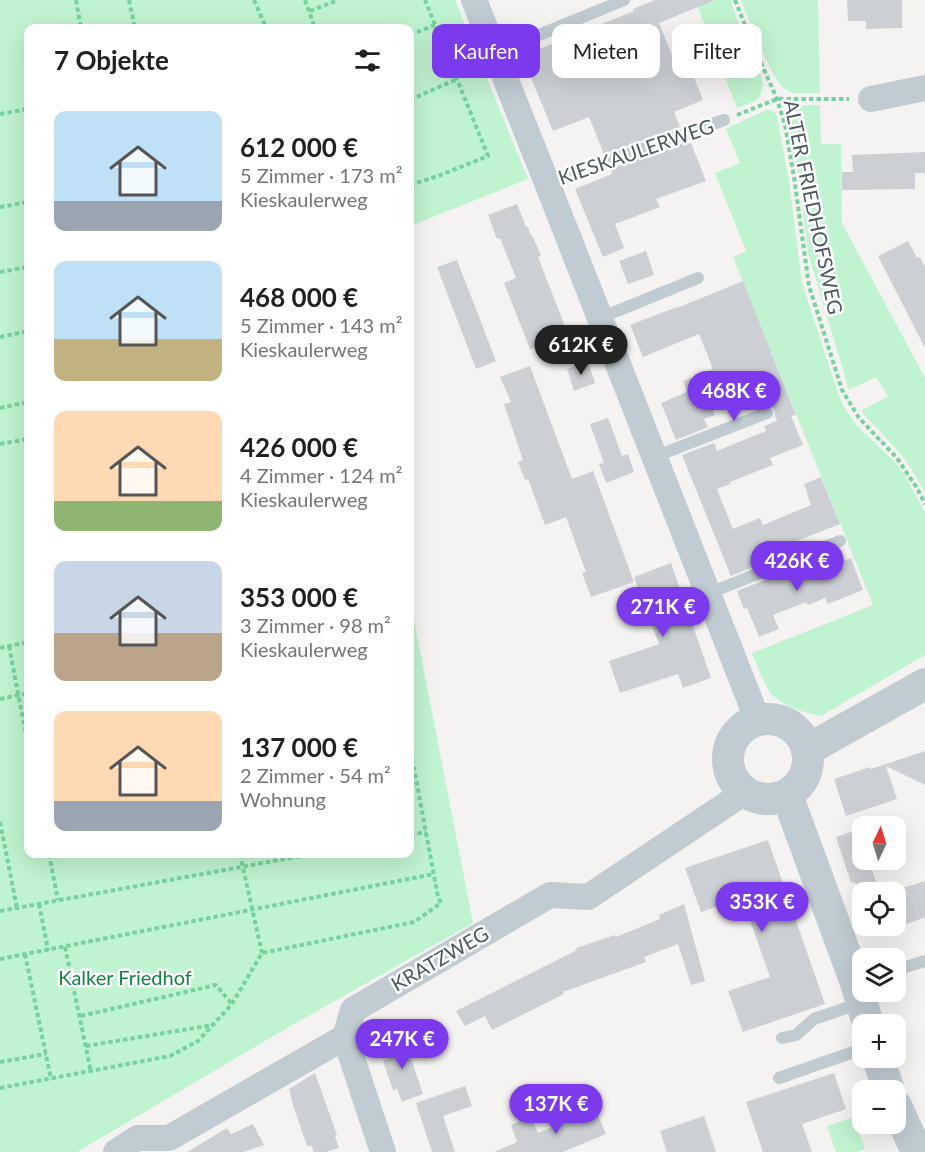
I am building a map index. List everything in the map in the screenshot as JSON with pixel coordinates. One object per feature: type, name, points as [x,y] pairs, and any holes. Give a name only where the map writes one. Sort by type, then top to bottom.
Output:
[{"type":"street","name":"KIESKAULERWEG","points":[[474,0],[484,24]]},
{"type":"street","name":"KIESKAULERWEG","points":[[505,78],[758,721]]},
{"type":"street","points":[[871,99],[925,88]]},
{"type":"street","points":[[807,750],[925,684]]},
{"type":"street","points":[[758,721],[783,722],[802,738],[807,750],[808,765],[803,780],[787,795],[773,799],[758,798],[745,792],[733,779],[728,761],[731,744],[742,729],[758,721]]},
{"type":"street","name":"KRATZWEG","points":[[345,1037],[353,1010],[550,895],[588,897],[745,792]]},
{"type":"street","points":[[787,795],[852,971]]},
{"type":"street","points":[[116,1152],[138,1138],[169,1138],[345,1037],[383,1152]]},
{"type":"street","points":[[906,1134],[912,1150]]},
{"type":"lane","points":[[540,35],[624,0]]},
{"type":"lane","name":"KIESKAULERWEG","points":[[547,183],[724,120]]},
{"type":"lane","points":[[600,318],[698,278]]},
{"type":"lane","points":[[654,457],[767,413]]},
{"type":"lane","points":[[707,594],[840,541]]},
{"type":"lane","points":[[906,967],[925,961]]},
{"type":"lane","points":[[782,1038],[795,1035],[813,1019],[853,1002]]},
{"type":"lane","points":[[779,1078],[852,1052]]},
{"type":"path","points":[[76,0],[80,24]]},
{"type":"path","points":[[129,0],[134,24]]},
{"type":"path","points":[[254,0],[264,24]]},
{"type":"path","points":[[305,0],[314,24]]},
{"type":"path","points":[[310,11],[338,0]]},
{"type":"path","points":[[425,0],[435,24]]},
{"type":"path","name":"ALTER FRIEDHOFSWEG","points":[[735,0],[777,99],[785,125],[809,286],[842,390],[859,418],[897,458],[925,504]]},
{"type":"path","points":[[414,33],[432,26]]},
{"type":"path","points":[[414,98],[457,79],[488,156],[414,184]]},
{"type":"path","points":[[724,120],[777,99],[871,99]]},
{"type":"path","points":[[0,114],[24,110]]},
{"type":"path","points":[[0,207],[24,203]]},
{"type":"path","points":[[0,272],[24,268]]},
{"type":"path","points":[[0,337],[24,332]]},
{"type":"path","points":[[0,408],[24,403]]},
{"type":"path","points":[[0,444],[24,440]]},
{"type":"path","points":[[0,648],[24,643]]},
{"type":"path","points":[[9,646],[24,723]]},
{"type":"path","points":[[0,699],[24,694]]},
{"type":"path","points":[[262,953],[414,922],[441,903],[414,768]]},
{"type":"path","points":[[0,822],[17,908]]},
{"type":"path","points":[[414,835],[426,832]]},
{"type":"path","points":[[50,858],[58,900]]},
{"type":"path","points":[[0,1088],[170,1056],[198,1041],[232,1004],[262,953],[241,858]]},
{"type":"path","points":[[0,911],[289,858]]},
{"type":"path","points":[[0,959],[434,874]]},
{"type":"path","points":[[39,904],[48,950]]},
{"type":"path","points":[[65,947],[91,1072]]},
{"type":"path","points":[[25,954],[51,1079]]},
{"type":"path","points":[[81,1016],[216,985],[232,1004]]},
{"type":"path","points":[[86,1046],[213,1025]]},
{"type":"path","points":[[0,1062],[46,1054]]},
{"type":"green space","name":"Kalker Friedhof","points":[[0,0],[455,0],[465,24],[432,24],[432,78],[487,78],[528,179],[414,224],[414,24],[24,24],[24,858],[414,858],[414,620],[473,923],[287,1028],[77,1152],[0,1152]]},
{"type":"green space","points":[[695,0],[731,0],[739,24],[704,24]]},
{"type":"green space","points":[[741,0],[818,0],[820,93],[792,93],[782,87],[762,51],[762,24],[750,24]]},
{"type":"green space","points":[[725,78],[762,78],[759,97],[737,108]]},
{"type":"green space","points":[[820,105],[821,144],[841,144],[842,223],[925,378],[925,492],[903,457],[861,411],[888,396],[876,377],[849,390],[808,253],[799,179],[787,114],[790,107]]},
{"type":"green space","points":[[766,110],[773,111],[777,116],[789,181],[802,283],[837,390],[844,407],[858,427],[895,462],[906,477],[925,513],[925,655],[821,716],[794,708],[775,697],[765,683],[752,653],[873,605],[733,257],[746,251],[715,173],[740,163],[726,129]]},
{"type":"green space","points":[[852,1118],[852,1134],[860,1134],[865,1149],[856,1152],[836,1152],[827,1126]]},
{"type":"building","points":[[655,0],[715,0],[659,24],[602,24],[634,11],[633,9]]},
{"type":"building","points":[[847,0],[902,0],[902,28],[866,29],[866,21],[848,21]]},
{"type":"building","points":[[660,26],[672,56],[672,78],[694,78],[703,100],[674,112],[680,127],[604,154],[589,117],[553,131],[531,78],[540,78],[540,49],[552,44],[552,78],[660,78]]},
{"type":"building","points":[[686,142],[691,143],[706,181],[656,199],[660,207],[615,224],[624,248],[603,257],[575,189],[612,174],[610,169]]},
{"type":"building","points":[[925,152],[925,173],[915,173],[915,189],[842,190],[842,172],[853,172],[852,155]]},
{"type":"building","points":[[517,204],[541,256],[538,257],[568,334],[530,349],[504,283],[516,278],[488,215]]},
{"type":"building","points":[[908,241],[925,267],[925,348],[878,256]]},
{"type":"building","points":[[646,251],[654,275],[628,284],[619,261]]},
{"type":"building","points":[[457,260],[496,361],[476,369],[437,267]]},
{"type":"building","points":[[743,281],[796,415],[791,416],[803,445],[770,458],[773,465],[717,489],[733,529],[760,518],[763,525],[811,505],[804,484],[821,477],[840,524],[794,542],[797,549],[731,576],[682,455],[714,443],[717,451],[766,431],[764,426],[777,421],[774,409],[770,406],[756,370],[719,385],[720,388],[706,394],[715,415],[704,419],[708,427],[676,440],[661,403],[687,392],[683,381],[713,369],[699,334],[643,357],[630,325]]},
{"type":"building","points":[[588,362],[595,383],[574,391],[567,369]]},
{"type":"building","points":[[530,366],[572,479],[593,471],[634,582],[591,597],[582,573],[586,572],[566,517],[545,525],[528,479],[525,480],[518,462],[523,460],[504,404],[511,402],[500,377]]},
{"type":"building","points":[[608,418],[622,456],[628,454],[634,472],[606,483],[599,464],[604,463],[590,424]]},
{"type":"building","points":[[851,558],[863,590],[828,604],[825,598],[808,605],[806,602],[773,615],[779,629],[759,637],[737,591],[802,565],[806,575]]},
{"type":"building","points":[[671,563],[711,678],[683,688],[678,674],[620,693],[609,661],[659,644],[634,577]]},
{"type":"building","points":[[925,751],[925,785],[886,766],[897,799],[846,816],[834,779]]},
{"type":"building","points":[[852,832],[852,870],[872,870],[876,882],[851,883],[836,837]]},
{"type":"building","points":[[768,840],[825,1004],[743,1032],[728,991],[770,977],[742,898],[701,912],[685,868]]},
{"type":"building","points":[[925,881],[925,917],[906,924],[906,887]]},
{"type":"building","points":[[684,904],[705,981],[691,985],[678,944],[644,957],[646,962],[563,992],[564,994],[492,1030],[485,1016],[465,1026],[456,1011],[577,950],[576,948],[615,935],[616,937],[660,919],[659,915]]},
{"type":"building","points":[[404,1038],[423,1094],[402,1102],[397,1089],[393,1090],[383,1061],[387,1059],[382,1046]]},
{"type":"building","points":[[315,1073],[337,1135],[335,1136],[339,1148],[326,1152],[314,1152],[311,1145],[307,1146],[289,1089]]},
{"type":"building","points":[[834,1073],[846,1109],[802,1124],[812,1152],[763,1152],[746,1102]]},
{"type":"building","points":[[465,1086],[472,1106],[443,1116],[455,1152],[432,1152],[416,1103]]},
{"type":"building","points":[[595,1109],[606,1134],[563,1152],[494,1152],[517,1142],[511,1125],[531,1117],[538,1133]]},
{"type":"building","points":[[704,1116],[716,1152],[667,1152],[660,1131]]},
{"type":"building","points":[[253,1124],[264,1145],[243,1152],[187,1152],[227,1128],[231,1134]]}]
